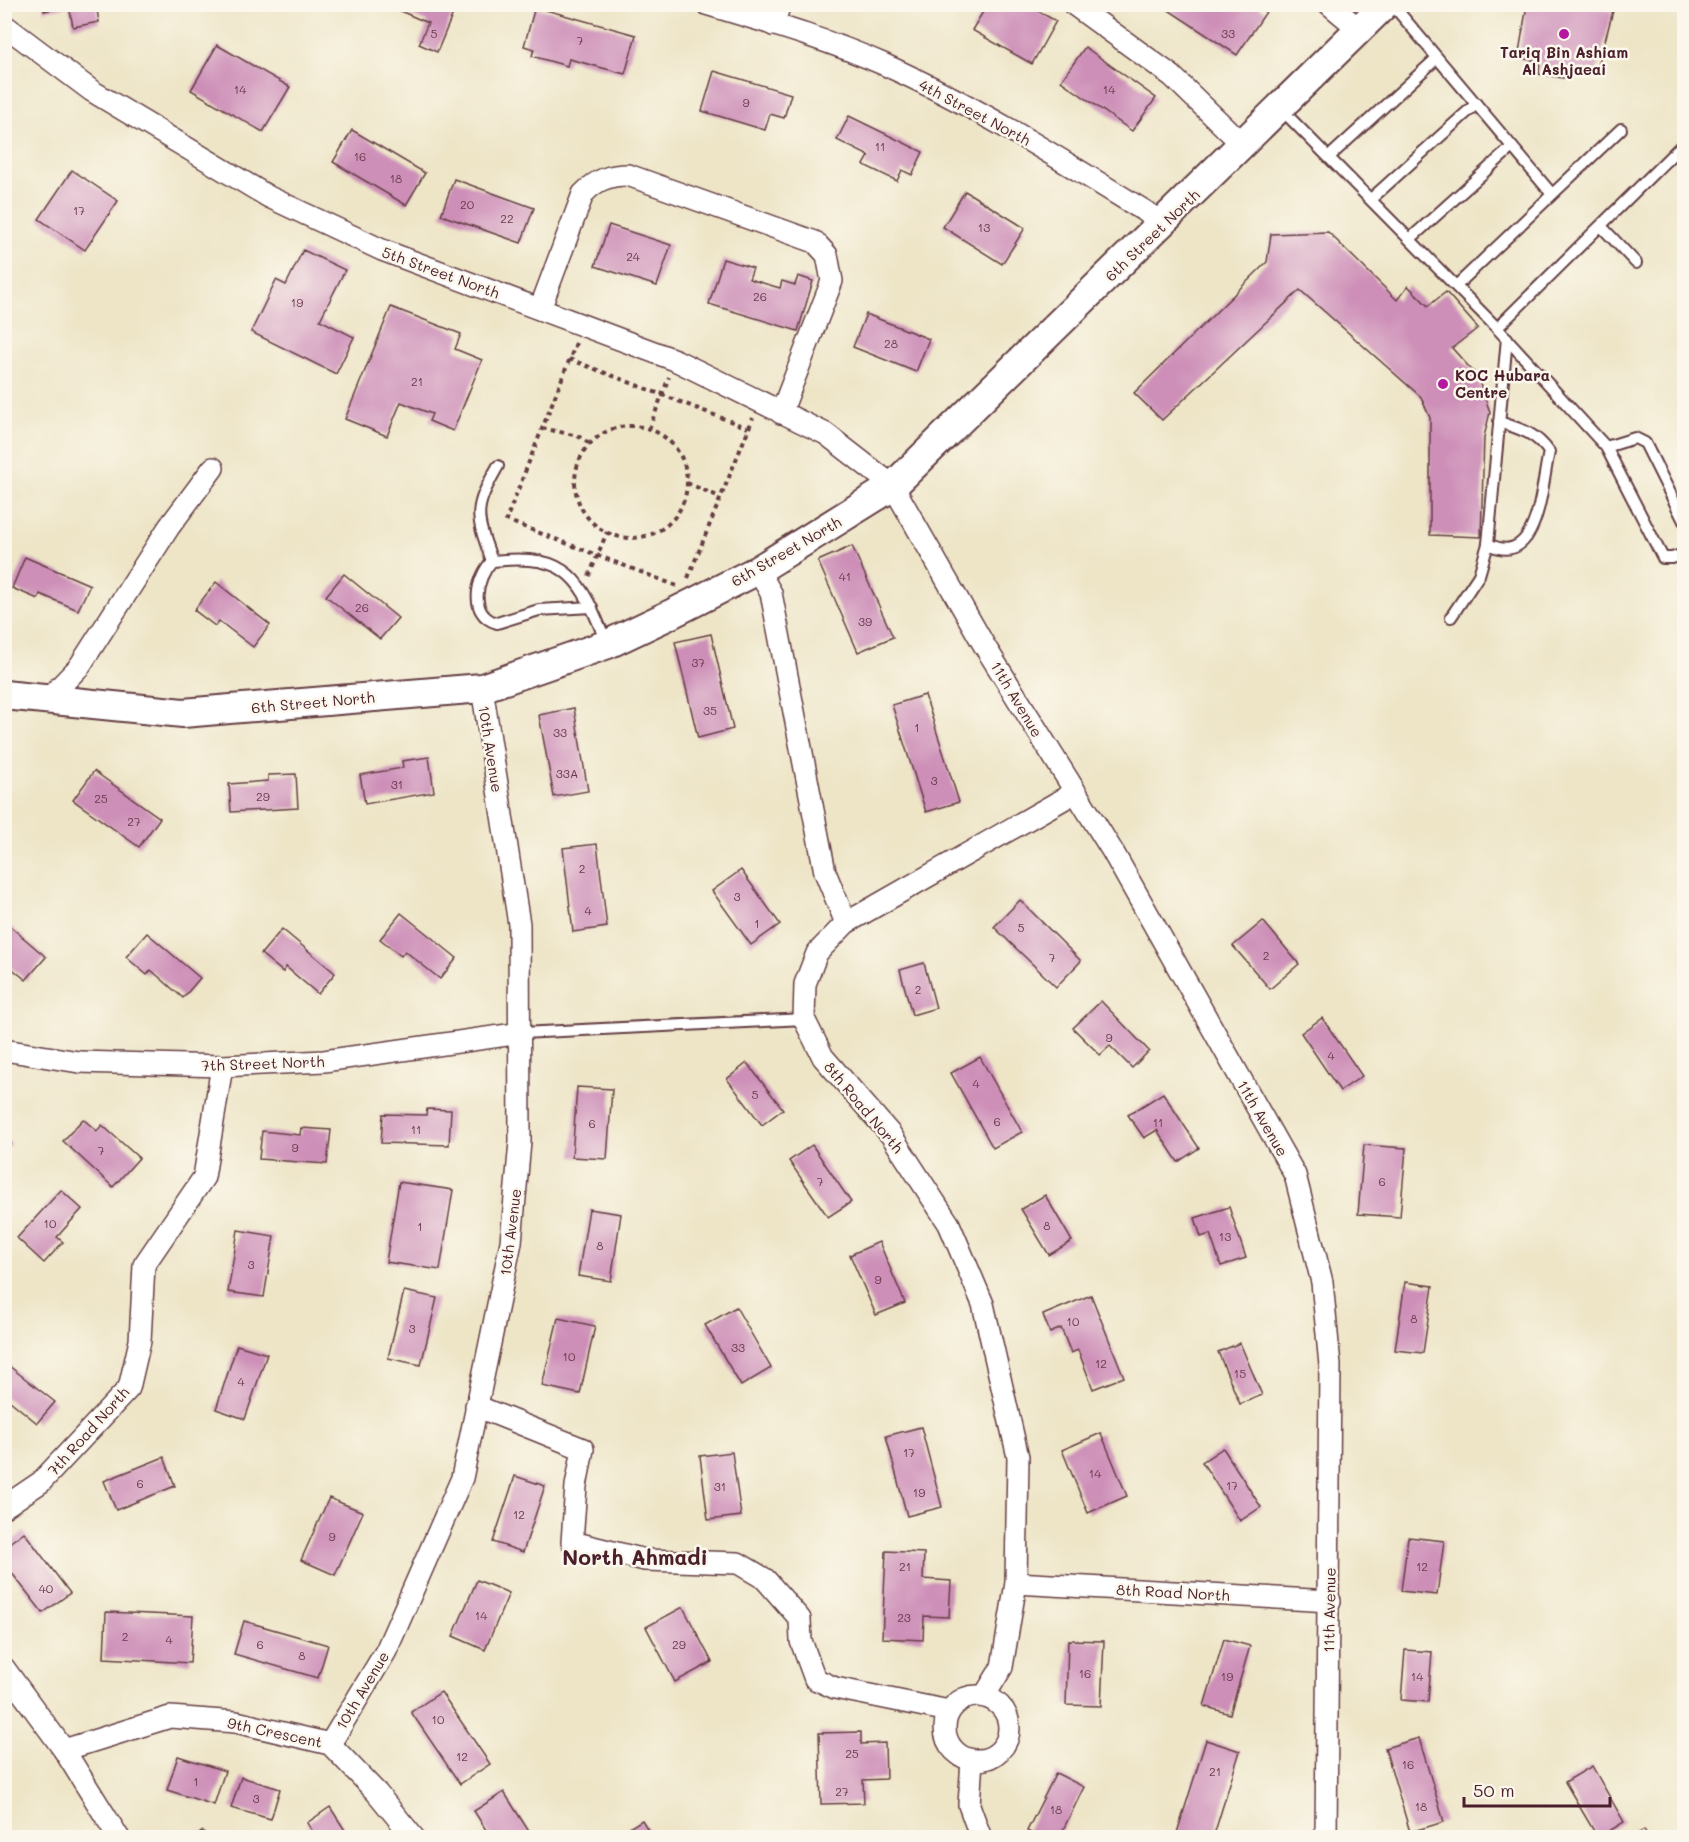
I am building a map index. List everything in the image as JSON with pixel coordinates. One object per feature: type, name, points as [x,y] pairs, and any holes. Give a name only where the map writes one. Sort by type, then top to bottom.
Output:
[{"type":"street","name":"4th Street North","points":[[706,4],[883,64],[1017,133],[1164,223]]},
{"type":"street","points":[[773,25],[780,4]]},
{"type":"street","points":[[1073,4],[1172,76],[1243,145]]},
{"type":"street","points":[[1329,4],[1359,29]]},
{"type":"street","name":"6th Street North","points":[[4,695],[183,713],[482,688],[608,644],[758,570],[893,486],[1385,4]]},
{"type":"street","name":"5th Street North","points":[[4,25],[92,91],[269,197],[382,250],[675,360],[826,434],[893,486]]},
{"type":"street","points":[[540,309],[583,194],[590,187],[608,177],[628,175],[815,242],[827,255],[832,281],[781,413]]},
{"type":"street","points":[[47,700],[79,667],[169,527],[213,468]]},
{"type":"street","name":"11th Avenue","points":[[893,486],[984,645],[1074,793],[1113,852],[1295,1175],[1322,1282],[1330,1365],[1330,1601],[1326,1838]]},
{"type":"street","points":[[758,570],[771,593],[825,872],[846,923]]},
{"type":"street","name":"10th Avenue","points":[[330,1744],[387,1651],[462,1478],[476,1407],[494,1335],[511,1242],[520,1142],[519,924],[482,688]]},
{"type":"street","name":"8th Road North","points":[[985,1695],[1002,1666],[1016,1583],[1018,1457],[983,1304],[949,1224],[891,1135],[823,1057],[804,1019],[805,984],[817,953],[846,923],[1074,793]]},
{"type":"street","name":"7th Street North","points":[[4,1050],[79,1062],[222,1066],[324,1061],[521,1033]]},
{"type":"street","name":"7th Road North","points":[[4,1507],[41,1482],[129,1388],[140,1341],[144,1265],[204,1178],[222,1066]]},
{"type":"street","points":[[476,1407],[583,1449],[576,1486],[572,1542],[645,1560],[738,1563],[765,1579],[800,1619],[801,1641],[815,1679],[835,1688],[949,1711]]},
{"type":"street","name":"8th Road North","points":[[1016,1583],[1330,1601]]},
{"type":"street","points":[[4,1668],[64,1750],[119,1838]]},
{"type":"street","points":[[985,1695],[1000,1703],[1009,1717],[1010,1734],[1003,1749],[989,1759],[972,1760],[957,1754],[947,1742],[944,1726],[949,1711],[964,1697],[985,1695]]},
{"type":"street","name":"9th Crescent","points":[[64,1750],[170,1716],[236,1722],[330,1744],[377,1793],[414,1838]]},
{"type":"street","points":[[972,1760],[969,1805],[981,1838]]},
{"type":"lane","points":[[1392,4],[1551,193]]},
{"type":"lane","points":[[1329,157],[1437,58]]},
{"type":"lane","points":[[1371,200],[1476,104]]},
{"type":"lane","points":[[1280,107],[1507,338],[1606,447],[1663,558],[1684,554]]},
{"type":"lane","points":[[1456,286],[1551,193],[1621,129]]},
{"type":"lane","points":[[1497,328],[1684,143]]},
{"type":"lane","points":[[1410,239],[1512,147]]},
{"type":"lane","points":[[1601,226],[1636,263]]},
{"type":"lane","points":[[1451,617],[1479,575],[1488,544],[1507,338]]},
{"type":"lane","points":[[1488,544],[1501,551],[1518,548],[1530,535],[1549,452],[1540,440],[1525,430],[1499,422]]},
{"type":"lane","points":[[1606,447],[1635,438],[1645,443],[1684,521]]},
{"type":"lane","points":[[492,561],[481,532],[478,509],[480,497],[498,466]]},
{"type":"lane","points":[[592,607],[539,610],[506,623],[493,622],[483,613],[477,595],[480,576],[492,561],[510,559],[554,565],[565,570],[582,587],[592,607],[608,644]]},
{"type":"lane","points":[[521,1033],[804,1019]]},
{"type":"path","points":[[583,324],[506,520],[684,589],[761,401]]},
{"type":"path","points":[[569,359],[748,428]]},
{"type":"path","points":[[649,429],[675,360]]},
{"type":"path","points":[[638,426],[649,429],[669,441],[683,460],[687,483],[682,505],[677,514],[660,530],[628,538],[607,532],[589,518],[578,498],[576,475],[578,464],[590,444],[598,437],[617,428],[638,426]]},
{"type":"path","points":[[542,428],[578,436],[590,444]]},
{"type":"path","points":[[687,483],[720,497]]},
{"type":"path","points":[[582,587],[607,532]]},
{"type":"building","points":[[43,4],[96,4],[99,22],[73,27],[69,6],[44,11]]},
{"type":"building","points":[[384,4],[457,4],[437,52],[419,44],[428,23]]},
{"type":"building","points":[[1170,4],[1255,4],[1266,12],[1237,55],[1167,9]]},
{"type":"building","points":[[987,5],[1027,5],[1056,21],[1032,64],[972,30]]},
{"type":"building","name":"Tariq Bin Ashiam Al Ashjaeai","points":[[1527,5],[1604,5],[1603,9],[1613,11],[1596,74],[1572,69],[1569,79],[1539,74],[1540,61],[1518,58]]},
{"type":"building","points":[[535,7],[636,35],[625,74],[569,59],[567,66],[532,56],[534,49],[524,46]]},
{"type":"building","points":[[217,45],[290,87],[263,132],[191,90]]},
{"type":"building","points":[[1085,47],[1156,98],[1132,131],[1061,81]]},
{"type":"building","points":[[714,71],[791,94],[784,118],[770,114],[765,130],[702,111]]},
{"type":"building","points":[[849,116],[923,152],[912,175],[902,170],[897,181],[864,165],[869,156],[837,140]]},
{"type":"building","points":[[352,130],[425,173],[406,205],[333,162]]},
{"type":"building","points":[[72,170],[118,201],[85,250],[39,219]]},
{"type":"building","points":[[454,179],[534,208],[521,243],[441,215]]},
{"type":"building","points":[[965,191],[1025,228],[1002,264],[943,227]]},
{"type":"building","points":[[609,225],[671,245],[657,286],[595,266]]},
{"type":"building","name":"KOC Hubara Centre","points":[[1328,232],[1397,300],[1408,286],[1428,306],[1446,292],[1478,328],[1452,348],[1477,376],[1490,412],[1484,437],[1481,537],[1430,535],[1430,418],[1421,397],[1300,290],[1162,420],[1134,393],[1267,262],[1271,234]]},
{"type":"building","points":[[303,250],[345,270],[320,320],[354,337],[336,374],[251,332],[276,280],[286,285]]},
{"type":"building","points":[[723,259],[753,268],[749,279],[780,288],[782,281],[795,285],[798,276],[813,281],[798,331],[709,304]]},
{"type":"building","points":[[391,307],[461,334],[455,349],[482,360],[453,431],[429,421],[432,414],[401,402],[387,436],[345,419]]},
{"type":"building","points":[[866,314],[929,339],[916,372],[853,347]]},
{"type":"building","points":[[852,546],[893,637],[858,652],[818,561]]},
{"type":"building","points":[[25,557],[90,585],[78,610],[40,594],[38,599],[12,588]]},
{"type":"building","points":[[344,574],[398,618],[380,639],[326,596]]},
{"type":"building","points":[[216,582],[270,625],[253,647],[219,621],[215,626],[194,610]]},
{"type":"building","points":[[711,634],[733,729],[698,738],[675,642]]},
{"type":"building","points":[[925,695],[959,802],[926,812],[892,705]]},
{"type":"building","points":[[574,708],[588,791],[554,797],[539,715]]},
{"type":"building","points":[[429,757],[434,792],[365,804],[360,775],[403,768],[402,761]]},
{"type":"building","points":[[4,762],[9,763],[6,781],[4,781]]},
{"type":"building","points":[[94,771],[160,818],[139,847],[73,800]]},
{"type":"building","points":[[296,774],[298,808],[231,812],[229,784],[268,781],[268,775]]},
{"type":"building","points":[[597,844],[607,927],[573,932],[563,848]]},
{"type":"building","points":[[741,870],[780,924],[751,945],[712,891]]},
{"type":"building","points":[[1020,900],[1081,961],[1056,987],[994,927]]},
{"type":"building","points":[[401,913],[457,958],[440,979],[405,951],[401,956],[380,939]]},
{"type":"building","points":[[4,921],[46,957],[26,980],[4,962]]},
{"type":"building","points":[[1263,921],[1299,964],[1270,989],[1233,946]]},
{"type":"building","points":[[282,929],[335,973],[318,994],[286,967],[283,972],[261,954]]},
{"type":"building","points":[[147,933],[200,978],[183,998],[151,970],[147,975],[126,957]]},
{"type":"building","points":[[924,963],[936,1008],[912,1015],[900,970]]},
{"type":"building","points":[[1101,1001],[1149,1051],[1132,1068],[1110,1046],[1100,1055],[1073,1028]]},
{"type":"building","points":[[1322,1018],[1362,1076],[1340,1091],[1301,1033]]},
{"type":"building","points":[[980,1057],[1022,1132],[993,1148],[951,1073]]},
{"type":"building","points":[[747,1063],[783,1109],[762,1125],[727,1079]]},
{"type":"building","points":[[577,1087],[612,1089],[607,1159],[572,1157]]},
{"type":"building","points":[[1163,1093],[1199,1148],[1178,1162],[1157,1130],[1144,1138],[1128,1115]]},
{"type":"building","points":[[427,1109],[451,1110],[449,1145],[381,1143],[383,1114],[426,1115]]},
{"type":"building","points":[[83,1119],[97,1131],[102,1125],[139,1158],[113,1187],[63,1141]]},
{"type":"building","points":[[301,1128],[331,1130],[327,1164],[259,1159],[262,1131],[300,1135]]},
{"type":"building","points":[[4,1137],[11,1144],[4,1151]]},
{"type":"building","points":[[812,1145],[851,1202],[828,1217],[789,1161]]},
{"type":"building","points":[[1364,1145],[1406,1148],[1400,1217],[1358,1214]]},
{"type":"building","points":[[399,1182],[453,1190],[440,1270],[386,1262]]},
{"type":"building","points":[[61,1190],[82,1209],[57,1237],[63,1242],[44,1263],[17,1238]]},
{"type":"building","points":[[1045,1195],[1072,1241],[1049,1255],[1021,1209]]},
{"type":"building","points":[[1229,1207],[1246,1258],[1221,1266],[1210,1234],[1201,1237],[1195,1218]]},
{"type":"building","points":[[589,1209],[621,1214],[611,1281],[578,1276]]},
{"type":"building","points":[[238,1230],[274,1236],[264,1297],[228,1292]]},
{"type":"building","points":[[879,1242],[905,1303],[876,1315],[850,1255]]},
{"type":"building","points":[[1405,1282],[1433,1286],[1423,1353],[1395,1350]]},
{"type":"building","points":[[404,1291],[437,1298],[421,1365],[388,1358]]},
{"type":"building","points":[[1091,1295],[1124,1377],[1093,1389],[1078,1350],[1071,1353],[1061,1328],[1050,1333],[1043,1315]]},
{"type":"building","points":[[736,1307],[771,1368],[741,1386],[705,1325]]},
{"type":"building","points":[[558,1318],[595,1326],[580,1394],[542,1386]]},
{"type":"building","points":[[1240,1343],[1262,1395],[1240,1404],[1218,1352]]},
{"type":"building","points":[[237,1345],[267,1354],[245,1419],[216,1409]]},
{"type":"building","points":[[4,1362],[55,1402],[37,1423],[4,1396]]},
{"type":"building","points":[[921,1427],[942,1507],[907,1516],[886,1436]]},
{"type":"building","points":[[1101,1433],[1127,1496],[1088,1513],[1062,1450]]},
{"type":"building","points":[[1223,1448],[1261,1507],[1240,1521],[1202,1462]]},
{"type":"building","points":[[732,1452],[741,1516],[708,1520],[700,1456]]},
{"type":"building","points":[[164,1457],[175,1486],[116,1510],[104,1481]]},
{"type":"building","points":[[515,1476],[545,1486],[523,1552],[493,1542]]},
{"type":"building","points":[[329,1498],[363,1512],[335,1575],[301,1560]]},
{"type":"building","points":[[24,1532],[70,1593],[43,1613],[4,1563],[4,1547]]},
{"type":"building","points":[[1408,1537],[1444,1541],[1437,1595],[1401,1591]]},
{"type":"building","points":[[886,1551],[924,1553],[923,1579],[951,1581],[949,1617],[924,1616],[923,1640],[882,1638]]},
{"type":"building","points":[[477,1580],[509,1593],[485,1650],[453,1636]]},
{"type":"building","points":[[683,1607],[712,1662],[675,1682],[646,1627]]},
{"type":"building","points":[[106,1612],[193,1616],[190,1663],[104,1658]]},
{"type":"building","points":[[244,1621],[328,1645],[318,1678],[234,1654]]},
{"type":"building","points":[[1224,1639],[1250,1646],[1230,1714],[1204,1706]]},
{"type":"building","points":[[1068,1640],[1104,1641],[1101,1706],[1066,1705]]},
{"type":"building","points":[[1405,1650],[1432,1652],[1428,1702],[1401,1700]]},
{"type":"building","points":[[441,1692],[490,1764],[460,1784],[411,1712]]},
{"type":"building","points":[[861,1732],[861,1744],[885,1743],[886,1779],[863,1780],[864,1803],[821,1804],[819,1733]]},
{"type":"building","points":[[1419,1738],[1444,1822],[1410,1832],[1385,1748]]},
{"type":"building","points":[[1206,1740],[1240,1751],[1213,1838],[1180,1838],[1176,1836]]},
{"type":"building","points":[[178,1756],[225,1771],[214,1805],[167,1790]]},
{"type":"building","points":[[1592,1766],[1624,1822],[1598,1838],[1565,1782]]},
{"type":"building","points":[[1056,1773],[1084,1787],[1059,1838],[1041,1838],[1027,1831]]},
{"type":"building","points":[[241,1777],[280,1789],[271,1819],[231,1808]]},
{"type":"building","points":[[504,1792],[533,1838],[491,1838],[474,1811]]},
{"type":"building","points":[[330,1807],[350,1838],[317,1838],[307,1823]]},
{"type":"building","points":[[642,1820],[653,1838],[613,1838]]},
{"type":"building","points":[[1644,1830],[1648,1838],[1630,1838]]},
{"type":"building","points":[[203,1831],[208,1838],[193,1838]]},
{"type":"place","name":"Tariq Bin Ashiam Al Ashjaeai","points":[[1564,34]]},
{"type":"place","name":"KOC Hubara Centre","points":[[1443,384]]},
{"type":"district","name":"North Ahmadi","points":[[635,1556]]}]
